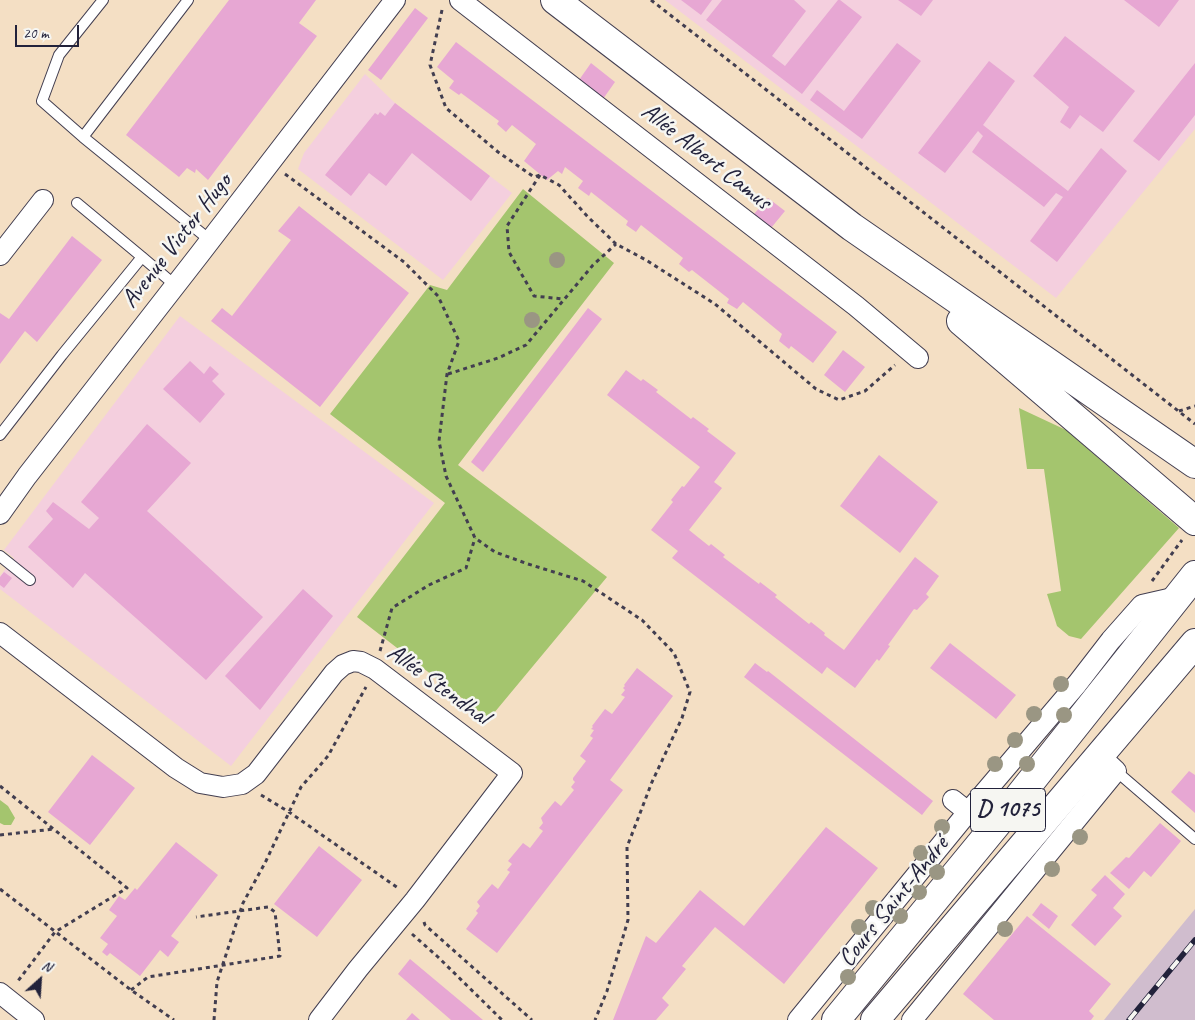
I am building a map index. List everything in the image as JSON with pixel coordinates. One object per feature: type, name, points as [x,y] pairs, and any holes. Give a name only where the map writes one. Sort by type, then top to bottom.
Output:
[{"type":"main road","points":[[555,0],[852,227],[1195,464]]},
{"type":"main road","points":[[852,227],[1190,530]]},
{"type":"main road","name":"Cours Saint-André","points":[[836,1020],[1005,814],[1195,575]]},
{"type":"main road","name":"D 1075","points":[[875,1020],[1108,763],[1195,644]]},
{"type":"street","name":"Allée Albert Camus","points":[[460,0],[856,306],[914,355]]},
{"type":"street","name":"Avenue Victor Hugo","points":[[0,514],[26,476],[211,241],[387,4]]},
{"type":"street","points":[[0,255],[43,200]]},
{"type":"street","name":"Cours Saint-André","points":[[798,1020],[960,806],[1077,684],[1142,605],[1177,598]]},
{"type":"street","name":"Allée Stendhal","points":[[0,633],[176,768],[200,783],[223,787],[242,784],[256,774],[334,673],[342,665],[353,661],[361,662],[375,669],[512,773],[415,900],[319,1020]]},
{"type":"street","points":[[912,1020],[1108,763]]},
{"type":"street","points":[[960,806],[1005,814]]},
{"type":"street","points":[[3,995],[34,1020]]},
{"type":"lane","points":[[103,0],[59,55],[42,101],[83,137],[211,241]]},
{"type":"lane","points":[[83,137],[188,0]]},
{"type":"lane","points":[[77,204],[176,286]]},
{"type":"lane","points":[[0,435],[142,257]]},
{"type":"lane","points":[[0,556],[30,580]]},
{"type":"lane","points":[[1108,763],[1195,838]]},
{"type":"path","points":[[651,0],[1195,424]]},
{"type":"path","points":[[442,9],[430,65],[446,108],[498,152],[534,177],[540,175],[558,185],[616,244],[646,260],[715,304],[816,389],[839,400],[865,392],[914,355]]},
{"type":"path","points":[[270,163],[404,262],[438,296],[459,341],[447,374],[439,441],[446,476],[474,538],[495,552],[583,581],[642,620],[674,653],[690,692],[682,718],[652,782],[627,848],[628,920],[596,1020]]},
{"type":"path","points":[[540,175],[508,226],[510,252],[534,296],[563,299]]},
{"type":"path","points":[[447,374],[498,358],[526,345],[593,265],[616,244]]},
{"type":"path","points":[[1178,412],[1195,406]]},
{"type":"path","points":[[1154,577],[1190,530]]},
{"type":"path","points":[[214,1020],[217,982],[240,911],[301,787],[328,756],[375,669],[392,608],[429,585],[466,568],[474,538]]},
{"type":"path","points":[[0,786],[127,888],[55,932],[3,995]]},
{"type":"path","points":[[0,835],[54,829]]},
{"type":"path","points":[[0,889],[131,990],[174,1020]]},
{"type":"path","points":[[415,900],[409,932],[438,957],[502,1020]]},
{"type":"path","points":[[131,990],[148,977],[280,956],[275,912],[268,907],[196,917]]},
{"type":"shaded area","points":[[665,0],[1195,0],[1195,129],[1056,298]]},
{"type":"shaded area","points":[[365,74],[395,103],[512,193],[443,280],[298,169],[304,153]]},
{"type":"shaded area","points":[[180,316],[434,503],[231,766],[0,589],[0,576],[14,558],[4,550]]},
{"type":"shaded area","points":[[1195,909],[1195,1020],[1104,1020],[1124,995]]},
{"type":"green space","points":[[523,189],[614,263],[458,465],[607,577],[489,719],[357,617],[445,503],[330,414],[430,285],[447,290]]},
{"type":"green space","points":[[1019,408],[1066,430],[1179,528],[1081,639],[1069,636],[1057,626],[1047,594],[1061,591],[1044,469],[1027,469]]},
{"type":"green space","points":[[0,800],[8,806],[15,818],[11,825],[0,823]]},
{"type":"building","points":[[229,0],[316,0],[299,23],[317,36],[208,180],[196,169],[195,173],[187,168],[179,177],[126,135]]},
{"type":"building","points":[[681,0],[712,0],[701,15]]},
{"type":"building","points":[[722,0],[794,0],[806,11],[772,56],[785,66],[838,0],[862,17],[802,94],[706,20]]},
{"type":"building","points":[[898,0],[933,0],[921,16]]},
{"type":"building","points":[[1124,0],[1179,0],[1159,27]]},
{"type":"building","points":[[415,8],[428,18],[381,80],[368,70]]},
{"type":"building","points":[[1065,36],[1135,91],[1103,132],[1080,115],[1070,129],[1060,122],[1069,107],[1033,76]]},
{"type":"building","points":[[456,42],[837,332],[813,363],[791,346],[789,349],[779,341],[782,334],[743,302],[737,309],[727,303],[729,299],[692,270],[689,272],[679,264],[683,258],[641,225],[636,232],[626,225],[628,221],[591,192],[589,196],[578,188],[583,181],[565,167],[562,174],[558,171],[547,180],[524,161],[536,144],[512,125],[506,132],[497,124],[499,121],[461,93],[459,95],[449,88],[454,81],[437,67]]},
{"type":"building","points":[[897,43],[921,61],[862,139],[810,100],[817,90],[844,111]]},
{"type":"building","points":[[989,61],[1015,81],[983,125],[1068,191],[1101,148],[1127,171],[1057,262],[1030,241],[1063,197],[1056,193],[1044,207],[972,152],[983,136],[978,131],[945,173],[918,153]]},
{"type":"building","points":[[591,63],[615,82],[603,99],[579,80]]},
{"type":"building","points":[[1195,63],[1195,115],[1159,161],[1133,141]]},
{"type":"building","points":[[395,103],[490,176],[471,201],[412,153],[386,186],[369,173],[351,196],[325,175],[375,113],[378,115],[380,112],[385,116]]},
{"type":"building","points":[[768,198],[785,211],[771,228],[754,214]]},
{"type":"building","points":[[299,206],[409,293],[320,407],[211,321],[222,308],[232,316],[291,240],[278,231]]},
{"type":"building","points":[[72,236],[102,260],[37,342],[25,331],[0,364],[0,313],[9,319]]},
{"type":"building","points":[[588,308],[602,319],[483,472],[471,462]]},
{"type":"building","points":[[843,350],[865,367],[845,392],[824,375]]},
{"type":"building","points":[[190,361],[204,374],[210,366],[219,374],[212,381],[225,394],[200,423],[163,389]]},
{"type":"building","points":[[626,370],[658,390],[656,392],[691,419],[693,417],[709,429],[707,431],[736,453],[714,482],[722,488],[689,530],[709,546],[711,544],[725,555],[723,557],[759,584],[760,582],[777,595],[775,597],[809,624],[811,622],[825,633],[824,635],[844,650],[915,557],[939,576],[926,594],[929,597],[917,610],[914,609],[879,661],[877,659],[855,688],[827,667],[822,674],[672,558],[678,551],[651,530],[673,502],[671,500],[700,467],[607,395]]},
{"type":"building","points":[[147,424],[191,463],[147,511],[263,617],[206,680],[85,573],[73,588],[28,547],[53,519],[46,511],[53,502],[89,529],[99,518],[81,502]]},
{"type":"building","points":[[879,455],[938,502],[900,553],[840,506]]},
{"type":"building","points":[[4,572],[12,578],[4,588],[0,585],[0,577]]},
{"type":"building","points":[[303,589],[333,616],[260,710],[225,676]]},
{"type":"building","points":[[950,643],[1016,695],[996,719],[930,668]]},
{"type":"building","points":[[755,663],[768,671],[933,801],[922,815],[744,677]]},
{"type":"building","points":[[637,668],[673,696],[610,780],[623,790],[497,953],[466,929],[478,913],[476,911],[480,906],[477,902],[492,884],[498,889],[510,872],[507,870],[512,864],[508,861],[523,843],[530,848],[543,831],[539,828],[543,823],[541,818],[555,801],[561,806],[574,790],[571,787],[575,782],[573,778],[586,761],[580,756],[593,738],[590,736],[594,730],[591,729],[592,726],[605,709],[612,714],[625,697],[621,695],[625,690],[623,688],[624,685]]},
{"type":"building","points":[[92,755],[135,788],[90,845],[48,812]]},
{"type":"building","points":[[1189,771],[1195,775],[1195,813],[1171,792]]},
{"type":"building","points":[[1160,823],[1181,841],[1151,877],[1144,871],[1129,889],[1110,873],[1126,857],[1129,858]]},
{"type":"building","points":[[826,827],[878,868],[784,984],[715,927],[682,966],[686,969],[662,998],[669,1005],[656,1020],[613,1020],[646,936],[656,943],[700,890],[744,926]]},
{"type":"building","points":[[176,842],[218,875],[171,936],[179,942],[168,957],[160,950],[140,976],[110,953],[107,956],[102,952],[108,944],[100,938],[117,916],[109,910],[119,896],[125,900],[135,888],[137,890]]},
{"type":"building","points":[[319,846],[362,880],[317,937],[274,904]]},
{"type":"building","points":[[1105,875],[1125,894],[1113,908],[1122,916],[1095,946],[1071,925],[1097,895],[1091,890]]},
{"type":"building","points":[[1041,903],[1058,916],[1049,929],[1032,915]]},
{"type":"building","points":[[1027,916],[1111,984],[1089,1011],[1094,1016],[1091,1020],[994,1020],[963,994]]},
{"type":"building","points":[[410,959],[483,1020],[451,1020],[398,974]]},
{"type":"building","points":[[412,1013],[420,1020],[406,1020]]},
{"type":"railway","points":[[1129,1020],[1195,940]]}]
